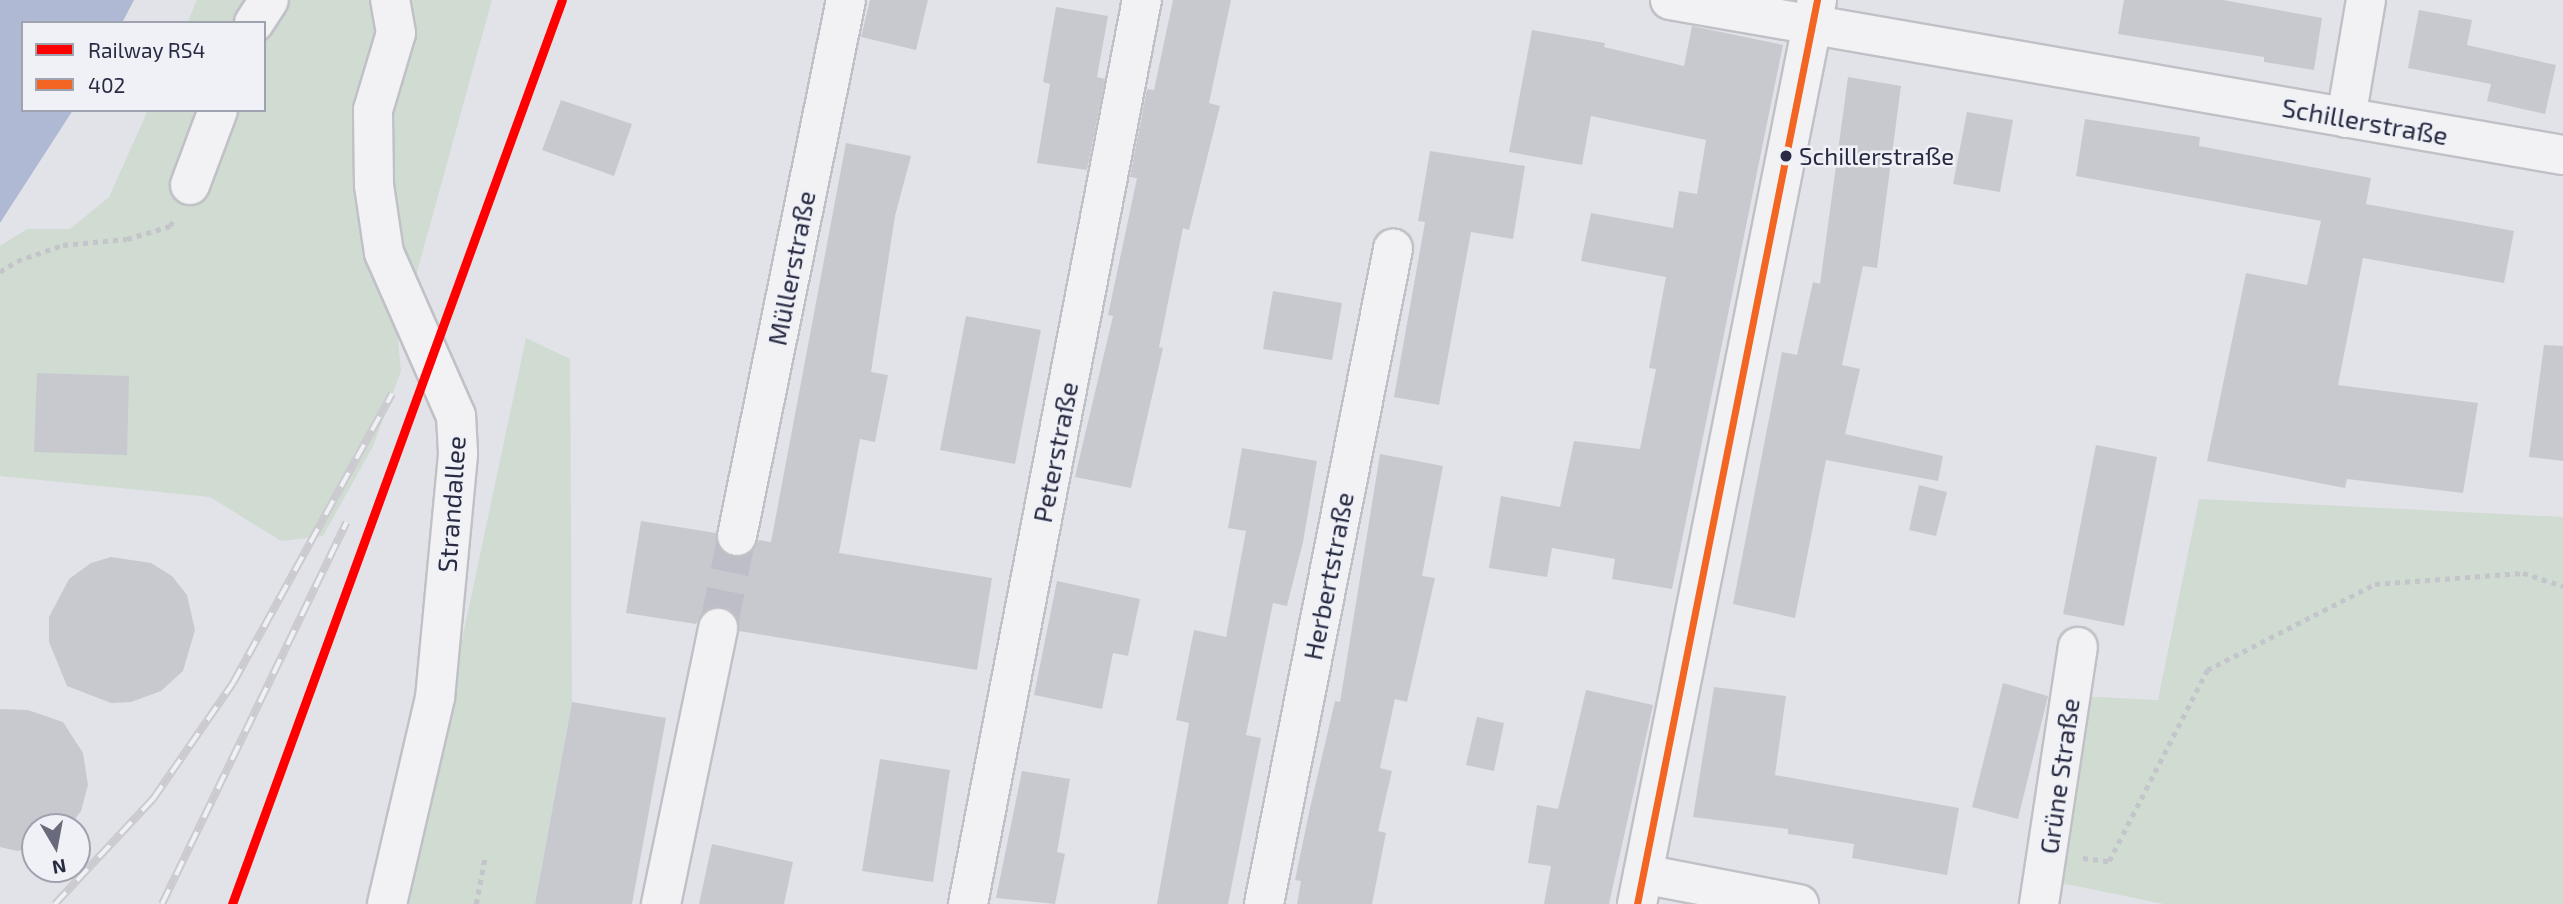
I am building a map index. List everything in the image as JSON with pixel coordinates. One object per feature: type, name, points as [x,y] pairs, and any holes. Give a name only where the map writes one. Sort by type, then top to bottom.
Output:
[{"type":"street","points":[[255,21],[269,0]]},
{"type":"street","name":"Müllerstraße","points":[[737,536],[846,0]]},
{"type":"street","name":"Peterstraße","points":[[968,904],[1142,0]]},
{"type":"street","name":"Schillerstraße","points":[[1670,0],[1815,12],[2346,118],[2563,155]]},
{"type":"street","points":[[2346,118],[2366,0]]},
{"type":"street","points":[[1799,904],[1640,889],[1815,12]]},
{"type":"street","name":"Strandallee","points":[[387,904],[435,698],[458,453],[456,416],[382,240],[374,185],[373,110],[393,17]]},
{"type":"street","points":[[191,185],[217,112]]},
{"type":"street","name":"Herbertstraße","points":[[1264,904],[1393,249]]},
{"type":"street","points":[[662,904],[718,628]]},
{"type":"street","name":"Grüne Straße","points":[[2039,904],[2078,648]]},
{"type":"path","points":[[0,272],[17,261],[63,244],[127,239],[170,226],[191,185]]},
{"type":"path","points":[[2047,854],[2109,861],[2207,670],[2375,584],[2523,573],[2563,586]]},
{"type":"path","points":[[476,904],[485,857]]},
{"type":"shaded area","points":[[197,0],[492,0],[398,341],[401,371],[373,446],[323,536],[281,541],[210,497],[0,476],[0,246],[27,229],[70,229],[109,197],[147,112],[266,112],[266,21],[188,21]]},
{"type":"shaded area","points":[[526,338],[570,359],[572,702],[535,904],[406,904]]},
{"type":"shaded area","points":[[2199,499],[2563,517],[2563,904],[2164,904],[2056,882],[2076,696],[2158,700]]},
{"type":"water","points":[[0,0],[134,0],[123,21],[21,21],[21,112],[72,112],[0,223]]},
{"type":"building","points":[[870,0],[928,0],[916,50],[861,37]]},
{"type":"building","points":[[1173,0],[1231,0],[1209,103],[1220,106],[1189,230],[1183,228],[1159,347],[1163,348],[1131,488],[1075,477],[1113,316],[1108,315],[1137,178],[1130,177],[1147,89],[1154,90]]},
{"type":"building","points":[[2124,0],[2223,0],[2322,18],[2314,70],[2264,62],[2264,57],[2118,34]]},
{"type":"building","points":[[1056,7],[1108,16],[1097,77],[1105,79],[1087,170],[1037,163],[1050,84],[1043,82]]},
{"type":"building","points":[[2419,10],[2472,20],[2467,45],[2556,65],[2545,114],[2487,101],[2491,84],[2408,68]]},
{"type":"building","points":[[1692,26],[1783,45],[1672,589],[1612,579],[1615,559],[1552,548],[1547,577],[1489,568],[1501,496],[1560,507],[1574,441],[1640,449],[1656,369],[1649,368],[1666,277],[1581,261],[1591,213],[1673,228],[1679,191],[1697,194],[1706,140],[1591,116],[1582,165],[1509,152],[1532,30],[1605,43],[1604,47],[1684,66]]},
{"type":"building","points":[[1848,77],[1901,86],[1877,268],[1863,266],[1842,365],[1860,369],[1845,434],[1943,456],[1938,481],[1826,460],[1795,618],[1733,604],[1782,352],[1797,355],[1813,282],[1820,284]]},
{"type":"building","points":[[561,100],[632,124],[614,176],[542,150]]},
{"type":"building","points":[[1967,112],[2013,120],[2000,192],[1953,184]]},
{"type":"building","points":[[2085,119],[2200,137],[2199,146],[2371,178],[2366,204],[2514,231],[2504,283],[2363,258],[2338,385],[2478,403],[2463,493],[2347,479],[2345,488],[2207,461],[2246,273],[2307,285],[2321,221],[2076,176]]},
{"type":"building","points":[[846,143],[911,156],[895,216],[871,372],[888,375],[875,442],[860,439],[839,553],[992,578],[977,670],[739,631],[733,612],[722,607],[702,613],[696,624],[626,613],[641,521],[716,533],[722,552],[733,557],[753,551],[759,540],[771,542]]},
{"type":"building","points":[[1430,151],[1525,166],[1513,239],[1471,232],[1439,405],[1394,397],[1425,222],[1418,221]]},
{"type":"building","points":[[1273,291],[1342,303],[1332,360],[1263,349]]},
{"type":"building","points":[[966,316],[1041,330],[1015,464],[940,450]]},
{"type":"building","points":[[2544,345],[2563,346],[2563,461],[2529,457]]},
{"type":"building","points":[[37,373],[129,376],[127,455],[34,452]]},
{"type":"building","points":[[2096,445],[2157,457],[2124,626],[2063,614]]},
{"type":"building","points":[[1242,448],[1317,461],[1303,542],[1287,606],[1273,603],[1246,735],[1261,738],[1228,904],[1157,904],[1189,723],[1176,720],[1194,630],[1226,637],[1246,531],[1228,528]]},
{"type":"building","points":[[1380,454],[1443,466],[1422,576],[1435,578],[1407,702],[1395,699],[1380,768],[1392,771],[1378,831],[1386,833],[1372,904],[1297,904],[1301,881],[1295,880],[1335,701],[1340,702]]},
{"type":"building","points":[[1919,485],[1947,492],[1936,536],[1909,530]]},
{"type":"building","points":[[111,557],[151,563],[172,576],[187,595],[195,630],[183,671],[161,691],[131,702],[111,703],[67,686],[49,642],[49,617],[69,579],[91,563]]},
{"type":"building","points":[[1057,581],[1140,599],[1128,656],[1113,653],[1102,709],[1034,695]]},
{"type":"building","points":[[2003,683],[2048,696],[2018,819],[1972,807]]},
{"type":"building","points":[[1714,687],[1786,696],[1775,775],[1959,808],[1947,875],[1852,858],[1854,844],[1788,834],[1788,829],[1693,817]]},
{"type":"building","points":[[1586,690],[1653,705],[1609,904],[1544,904],[1551,866],[1528,863],[1537,805],[1558,809]]},
{"type":"building","points":[[572,702],[666,718],[632,904],[535,904]]},
{"type":"building","points":[[0,709],[28,710],[63,722],[83,753],[88,785],[81,811],[21,813],[21,850],[0,847]]},
{"type":"building","points":[[1477,717],[1504,723],[1494,771],[1466,765]]},
{"type":"building","points":[[880,759],[950,770],[933,882],[862,871]]},
{"type":"building","points":[[1022,771],[1070,779],[1057,852],[1065,854],[1055,904],[996,898]]},
{"type":"building","points":[[712,844],[793,862],[784,904],[699,904]]},
{"type":"tunnel","points":[[718,628],[737,536]]},
{"type":"railway","points":[[55,904],[153,799],[233,683],[392,394]]},
{"type":"railway","points":[[162,904],[347,522]]},
{"type":"rail line","name":"RS4","points":[[232,904],[562,0]]},
{"type":"transit line","name":"402","points":[[1637,904],[1817,0]]},
{"type":"place","name":"Schillerstraße","points":[[1786,156]]}]
